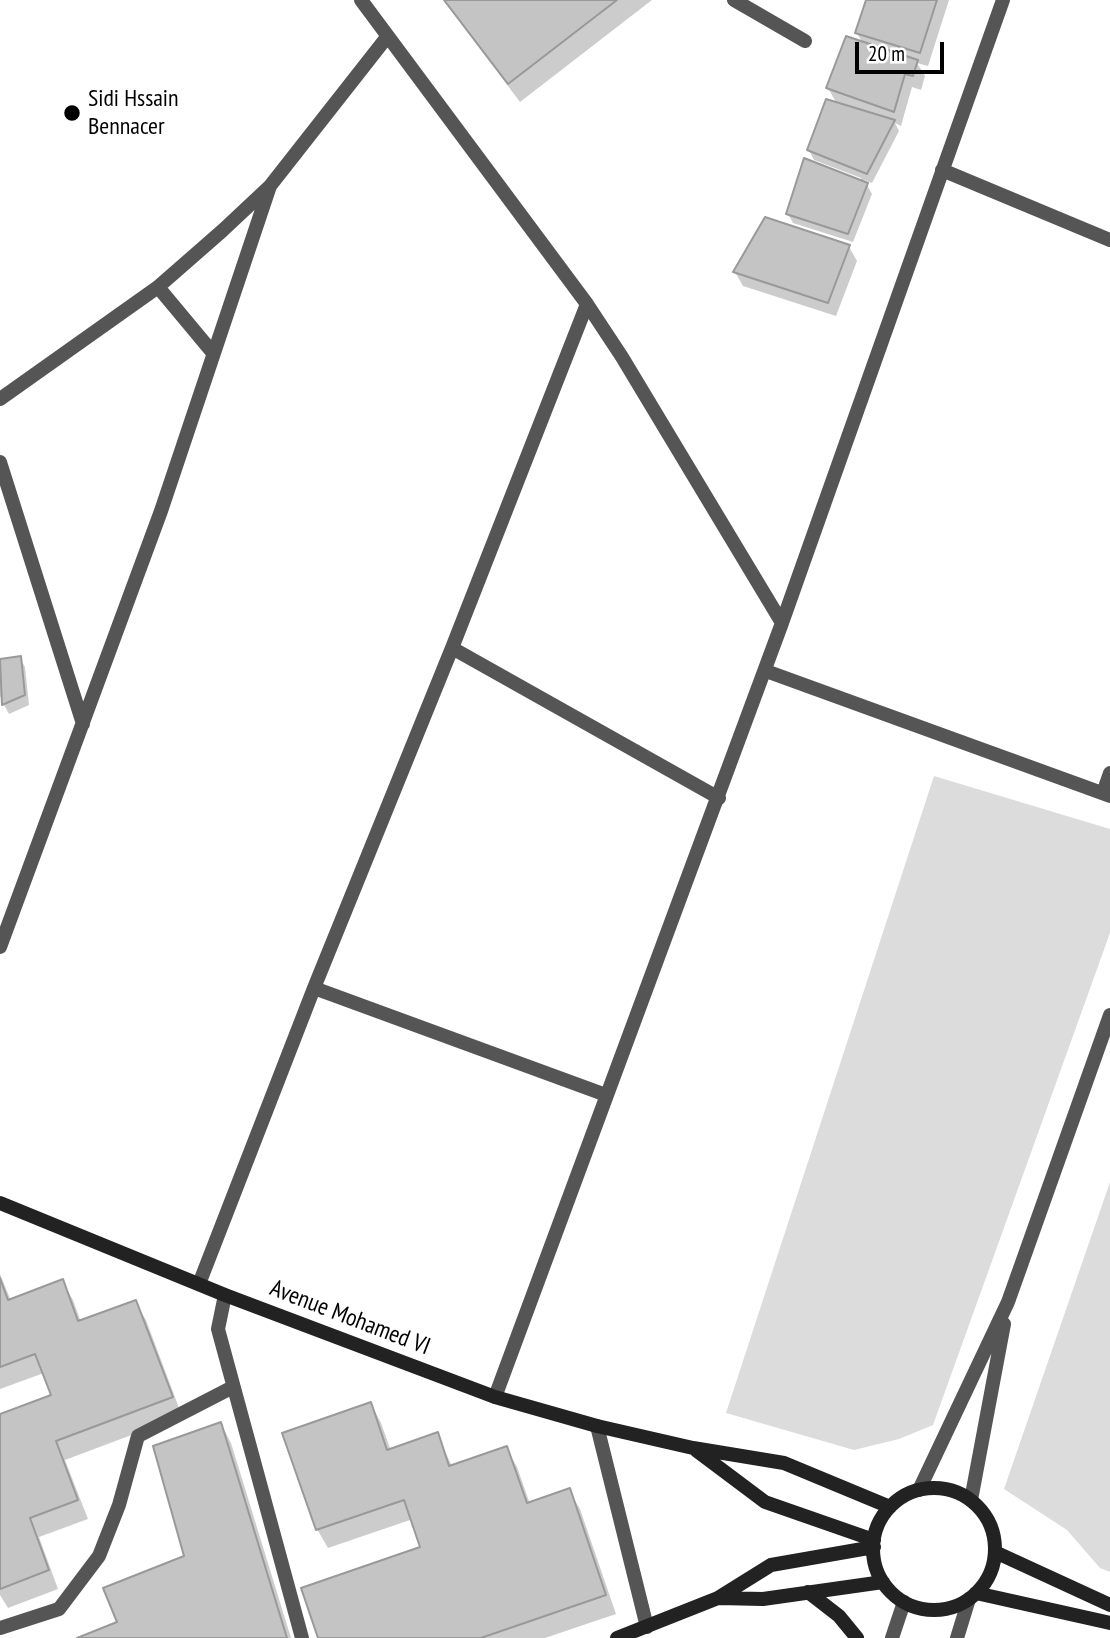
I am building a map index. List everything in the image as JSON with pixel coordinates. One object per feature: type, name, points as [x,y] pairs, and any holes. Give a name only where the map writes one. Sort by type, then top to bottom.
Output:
[{"type":"main road","name":"Avenue Mohamed VI","points":[[0,1203],[225,1295],[495,1397],[597,1426],[693,1448],[784,1463],[890,1507]]},
{"type":"main road","points":[[693,1448],[765,1502],[874,1543]]},
{"type":"main road","points":[[941,1488],[971,1500],[986,1517],[992,1529],[995,1552],[990,1574],[973,1596],[959,1604],[936,1610],[904,1602],[883,1582],[878,1571],[874,1543],[879,1522],[890,1507],[908,1494],[919,1490],[941,1488]]},
{"type":"main road","points":[[617,1638],[718,1598],[771,1565],[874,1543]]},
{"type":"main road","points":[[995,1552],[1110,1605]]},
{"type":"main road","points":[[718,1598],[764,1599],[883,1582]]},
{"type":"main road","points":[[808,1592],[839,1616],[857,1638]]},
{"type":"main road","points":[[973,1596],[1110,1623]]},
{"type":"street","points":[[361,0],[587,304],[622,357],[782,623]]},
{"type":"street","points":[[734,0],[805,41]]},
{"type":"street","points":[[495,1397],[766,671],[1003,0]]},
{"type":"street","points":[[0,399],[158,287],[270,186],[387,37]]},
{"type":"street","points":[[942,170],[1110,240]]},
{"type":"street","points":[[0,947],[162,511],[270,186]]},
{"type":"street","points":[[158,287],[213,353]]},
{"type":"street","points":[[199,1284],[587,304]]},
{"type":"street","points":[[0,462],[83,724]]},
{"type":"street","points":[[452,648],[719,799]]},
{"type":"street","points":[[766,671],[1106,795],[1110,773]]},
{"type":"street","points":[[314,988],[606,1096]]},
{"type":"street","points":[[919,1490],[1008,1302],[1110,1015]]},
{"type":"street","points":[[225,1295],[218,1329],[302,1638]]},
{"type":"street","points":[[971,1500],[1008,1302]]},
{"type":"street","points":[[0,1628],[59,1609],[99,1556],[119,1505],[138,1436],[233,1387]]},
{"type":"street","points":[[597,1426],[647,1627]]},
{"type":"street","points":[[957,1638],[973,1596]]},
{"type":"street","points":[[892,1638],[904,1602]]},
{"type":"shaded area","points":[[934,776],[1110,829],[1110,933],[933,1425],[899,1439],[854,1450],[726,1413]]},
{"type":"shaded area","points":[[1110,1182],[1110,1572],[1100,1568],[1067,1530],[1004,1489]]},
{"type":"building","points":[[444,0],[617,0],[508,84]]},
{"type":"building","points":[[866,0],[937,0],[920,53],[855,33]]},
{"type":"building","points":[[846,36],[918,60],[913,76],[905,74],[894,112],[826,88]]},
{"type":"building","points":[[826,99],[895,120],[867,174],[807,150]]},
{"type":"building","points":[[804,158],[868,183],[848,234],[786,214]]},
{"type":"building","points":[[765,217],[850,245],[828,303],[733,272]]},
{"type":"building","points":[[21,656],[25,695],[2,705],[0,659]]},
{"type":"building","points":[[0,1278],[8,1300],[63,1279],[78,1321],[136,1300],[173,1397],[56,1441],[78,1500],[30,1518],[49,1570],[0,1589],[0,1414],[51,1395],[35,1354],[0,1367]]},
{"type":"building","points":[[371,1402],[387,1450],[438,1432],[449,1466],[507,1446],[527,1503],[570,1488],[606,1595],[481,1638],[318,1638],[301,1588],[420,1547],[404,1500],[316,1530],[282,1433]]},
{"type":"building","points":[[221,1422],[287,1638],[77,1638],[117,1622],[103,1588],[184,1556],[153,1446]]},
{"type":"place","name":"Sidi Hssain Bennacer","points":[[72,113]]}]
